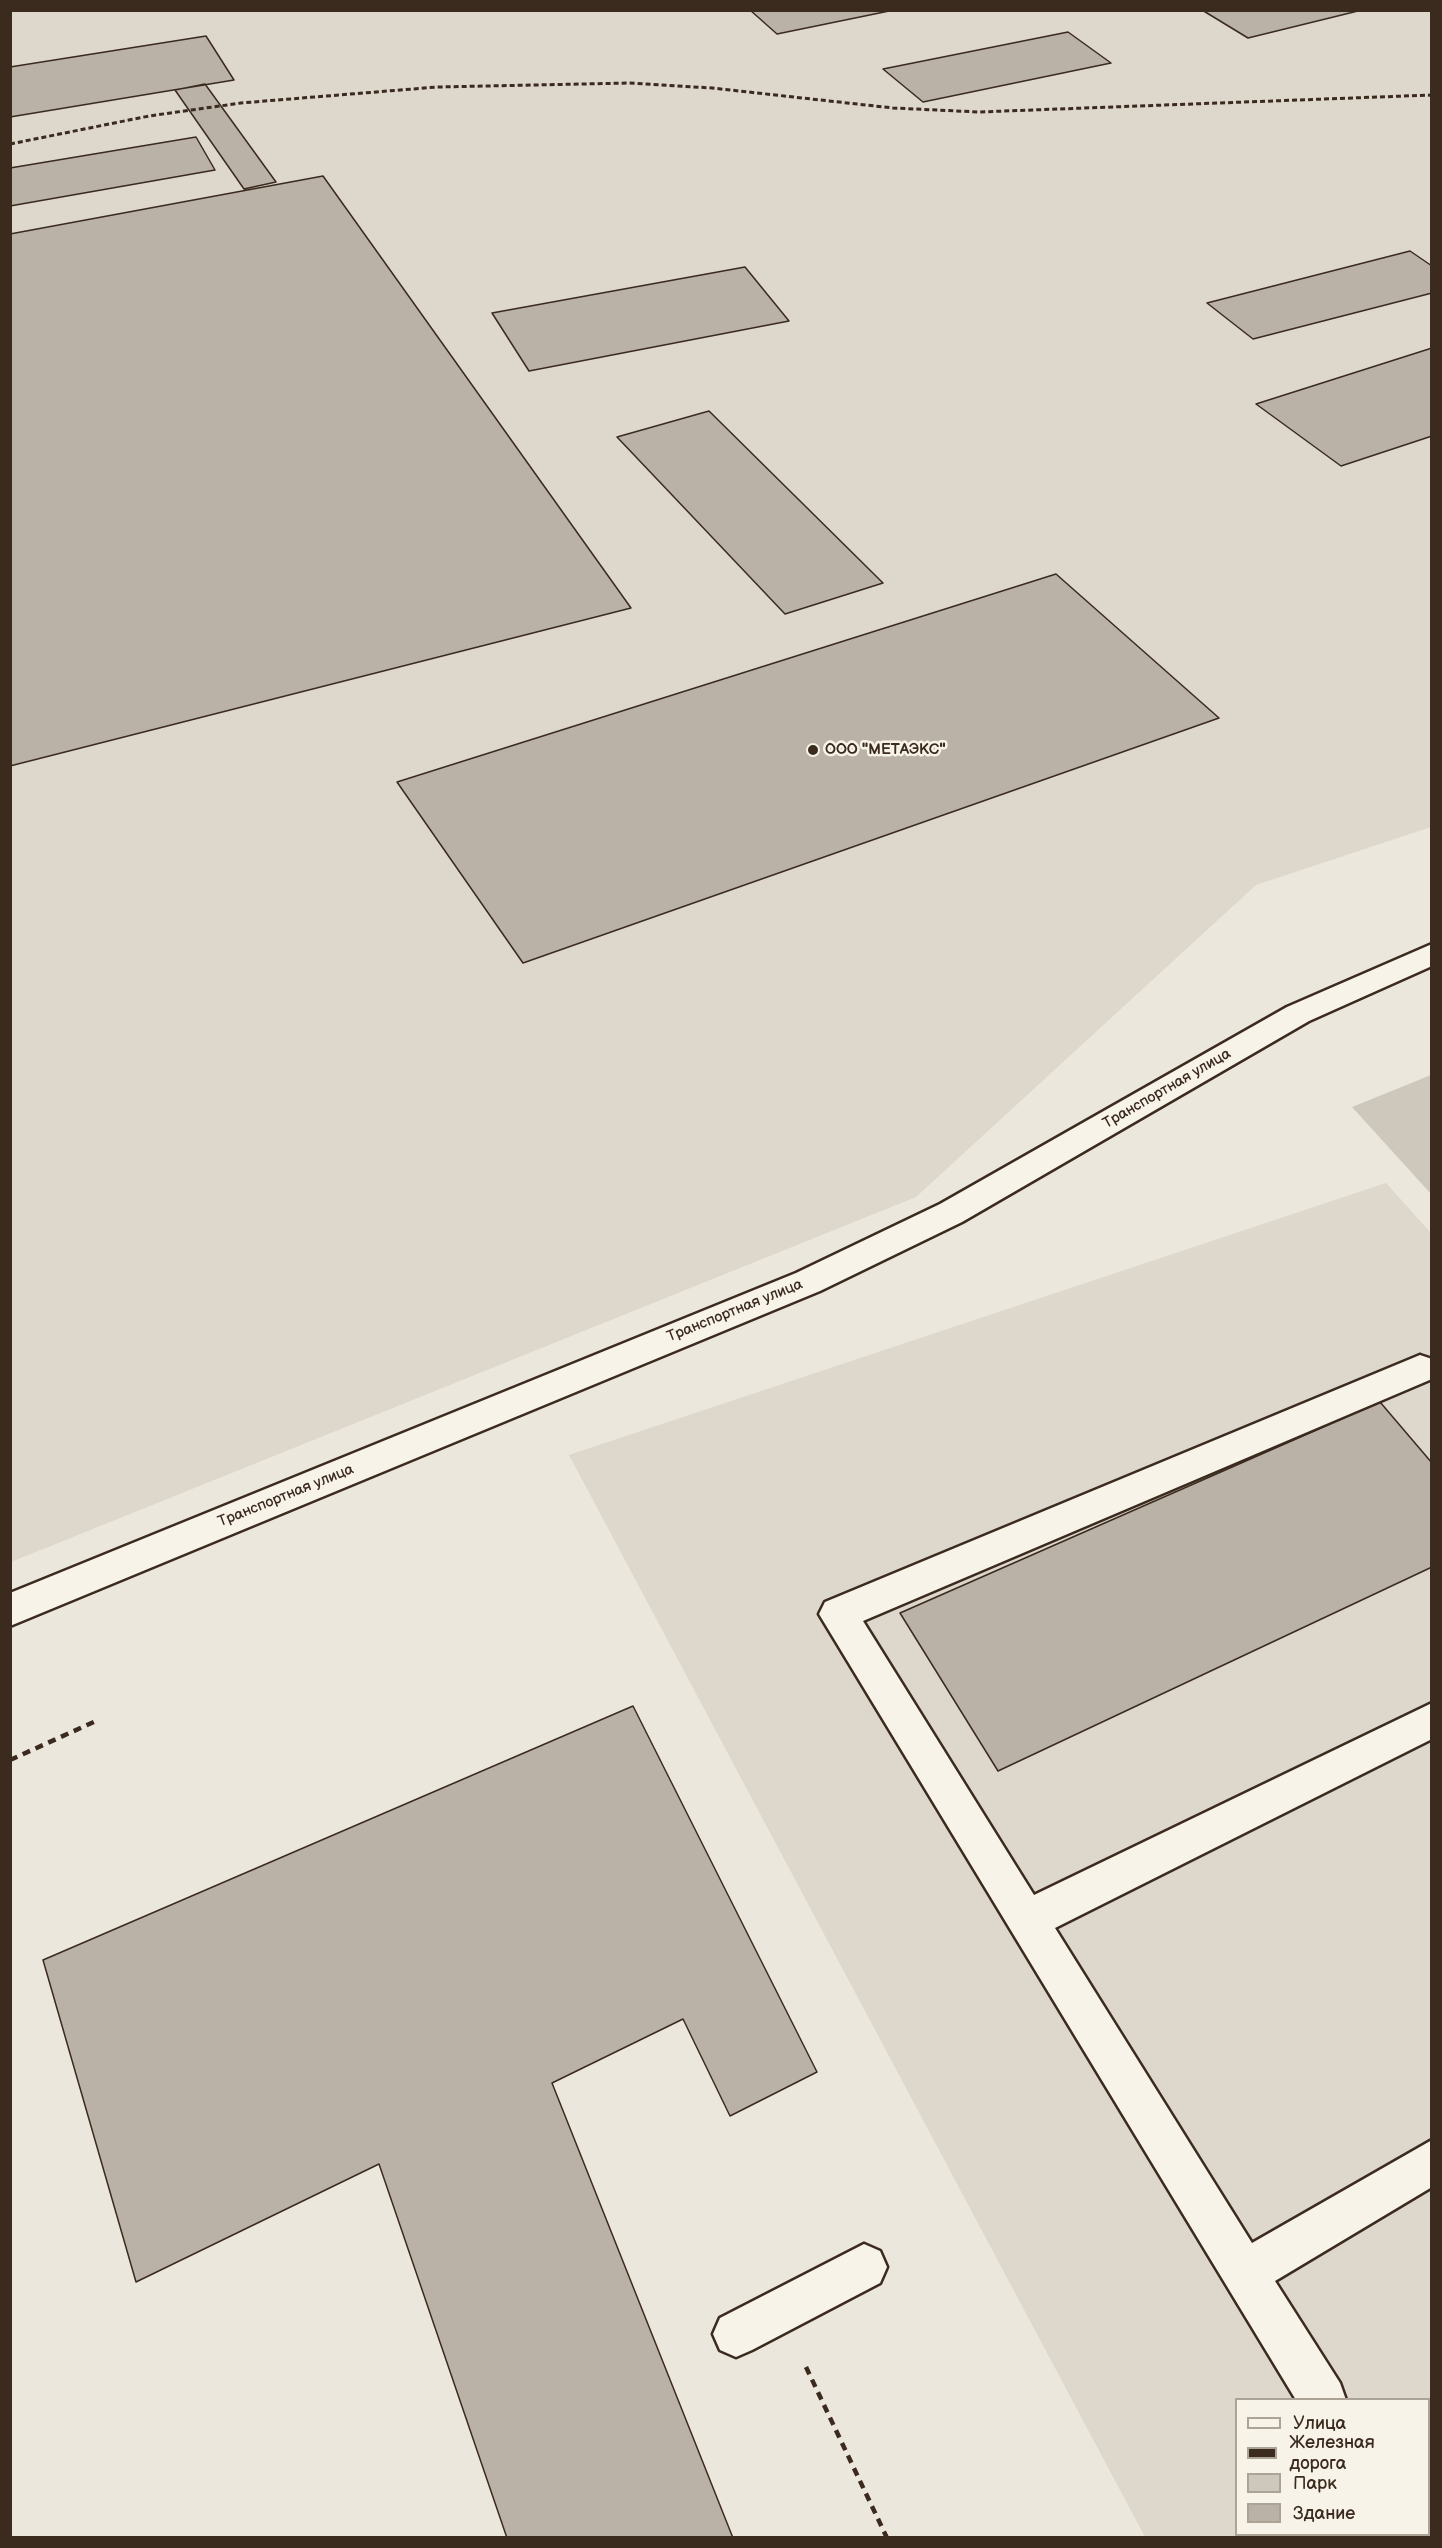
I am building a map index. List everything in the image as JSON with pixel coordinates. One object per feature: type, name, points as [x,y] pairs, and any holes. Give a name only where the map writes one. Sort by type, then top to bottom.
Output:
[{"type":"street","name":"Транспортная улица","points":[[10,1610],[808,1282],[951,1213],[1298,1014],[1431,954]]},
{"type":"street","points":[[1322,2398],[838,1614],[1420,1369]]},
{"type":"street","points":[[1027,1920],[1431,1719]]},
{"type":"street","points":[[1245,2273],[1431,2162]]},
{"type":"street","points":[[736,2334],[864,2267]]},
{"type":"path","points":[[10,1760],[96,1721]]},
{"type":"path","points":[[781,2312],[887,2538]]},
{"type":"shaded area","points":[[11,11],[1431,11],[1431,827],[1256,885],[916,1197],[11,1562]]},
{"type":"shaded area","points":[[1386,1183],[1431,1233],[1431,2537],[1145,2537],[569,1455]]},
{"type":"green space","points":[[1431,1075],[1431,1194],[1352,1107]]},
{"type":"building","points":[[750,10],[894,10],[777,34]]},
{"type":"building","points":[[1202,10],[1362,10],[1248,38]]},
{"type":"building","points":[[1068,32],[1111,63],[923,102],[883,69]]},
{"type":"building","points":[[206,36],[234,80],[10,117],[10,67]]},
{"type":"building","points":[[205,84],[276,182],[244,189],[175,90]]},
{"type":"building","points":[[196,137],[215,170],[10,206],[10,168]]},
{"type":"building","points":[[323,176],[631,608],[10,766],[10,234]]},
{"type":"building","points":[[1410,251],[1432,266],[1432,293],[1253,339],[1207,303]]},
{"type":"building","points":[[745,267],[789,321],[529,371],[492,313]]},
{"type":"building","points":[[1432,348],[1432,436],[1341,466],[1256,404]]},
{"type":"building","points":[[709,411],[883,583],[785,614],[617,437]]},
{"type":"building","name":"ООО \"МЕТАЭКС\"","points":[[1056,574],[1219,718],[523,963],[397,782]]},
{"type":"building","points":[[1380,1402],[1432,1463],[1432,1567],[998,1771],[900,1613]]},
{"type":"building","points":[[633,1706],[817,2072],[730,2116],[683,2019],[552,2083],[733,2538],[507,2538],[379,2164],[136,2282],[43,1960]]},
{"type":"railway","points":[[10,144],[149,116],[241,103],[437,87],[629,83],[712,88],[893,108],[979,112],[1432,95]]},
{"type":"place","name":"ООО \"МЕТАЭКС\"","points":[[813,750]]}]
